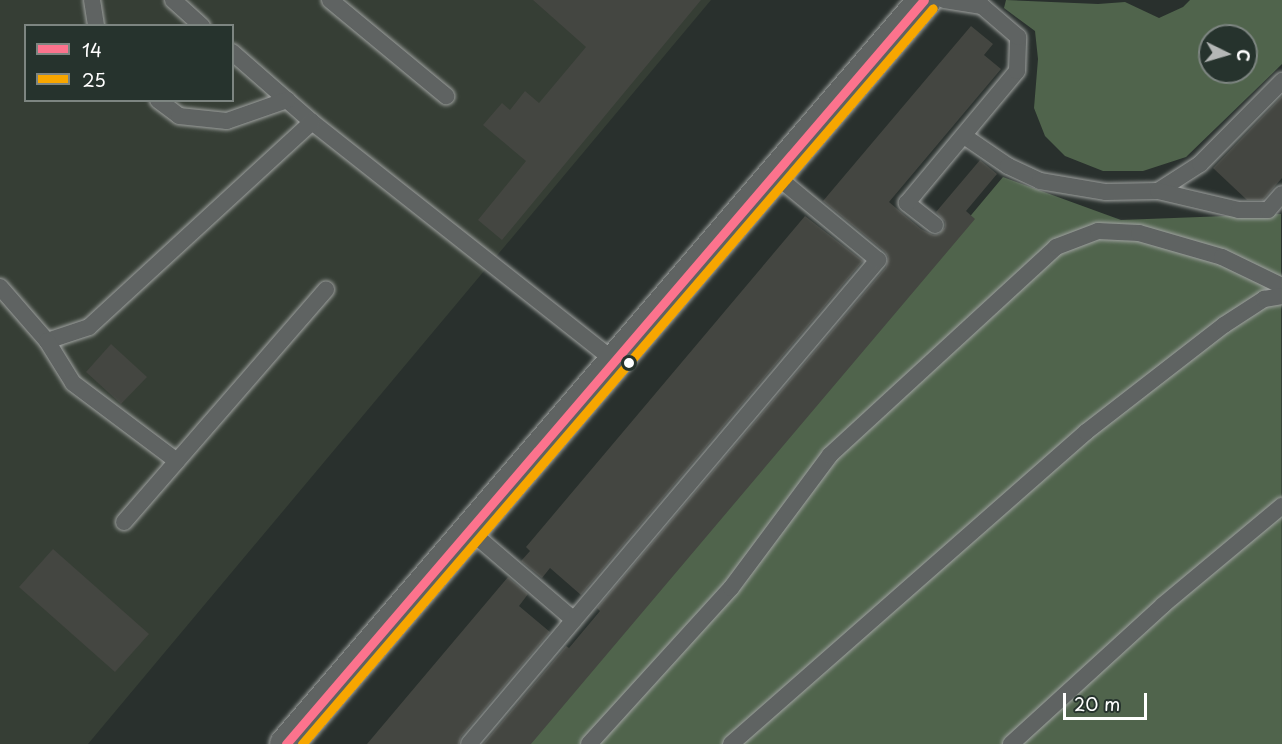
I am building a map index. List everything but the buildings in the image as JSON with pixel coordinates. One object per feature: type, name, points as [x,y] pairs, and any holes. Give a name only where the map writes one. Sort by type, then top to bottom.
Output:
[{"type":"street","points":[[286,744],[922,3]]},
{"type":"lane","points":[[92,0],[96,24]]},
{"type":"lane","points":[[173,0],[200,24]]},
{"type":"lane","points":[[330,0],[446,96]]},
{"type":"lane","points":[[922,3],[982,6],[1018,37],[1017,71],[907,203],[935,225]]},
{"type":"lane","points":[[234,54],[312,122],[615,361]]},
{"type":"lane","points":[[1158,192],[1200,164],[1282,81]]},
{"type":"lane","points":[[161,102],[179,116],[227,121],[287,100]]},
{"type":"lane","points":[[47,340],[90,327],[312,122]]},
{"type":"lane","points":[[964,136],[1008,166],[1040,181],[1106,192],[1158,192],[1239,210],[1268,210],[1280,202]]},
{"type":"lane","points":[[469,744],[879,260],[775,174]]},
{"type":"lane","points":[[589,744],[732,588],[830,454],[1056,247],[1098,231],[1139,233],[1222,257],[1282,286]]},
{"type":"lane","points":[[0,287],[47,340],[73,383],[177,461]]},
{"type":"lane","points":[[124,522],[326,290]]},
{"type":"lane","points":[[731,744],[1086,432],[1224,325],[1264,299],[1282,296]]},
{"type":"lane","points":[[1011,744],[1162,605],[1282,506]]},
{"type":"lane","points":[[469,530],[574,620]]},
{"type":"shaded area","points":[[0,0],[711,0],[88,744],[0,744]]},
{"type":"green space","points":[[1006,0],[1098,4],[1125,2],[1159,18],[1183,7],[1190,0],[1282,0],[1282,64],[1186,157],[1143,171],[1103,171],[1065,156],[1045,136],[1034,108],[1038,59],[1035,31],[1004,8]]},
{"type":"green space","points":[[1003,177],[1121,220],[1281,214],[1282,744],[528,744]]},
{"type":"transit line","name":"14","points":[[286,744],[924,0]]},
{"type":"transit line","name":"25","points":[[302,744],[933,8]]}]
